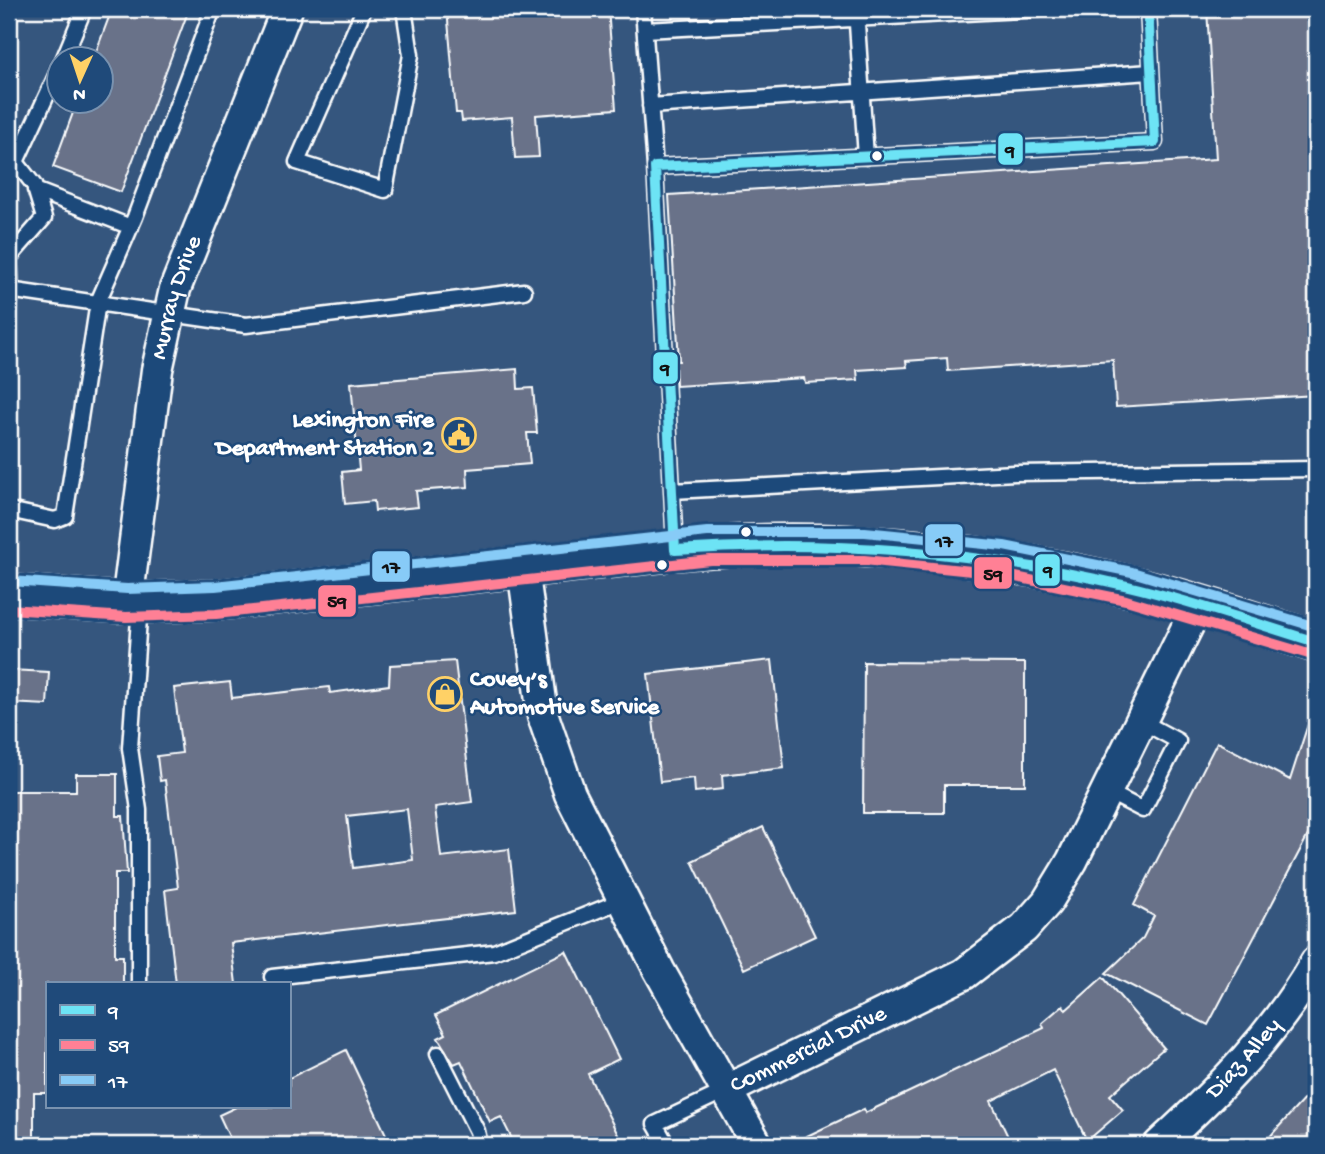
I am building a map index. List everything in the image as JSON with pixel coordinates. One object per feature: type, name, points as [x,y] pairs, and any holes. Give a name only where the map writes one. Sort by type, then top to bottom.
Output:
[{"type":"street","name":"Murray Drive","points":[[133,603],[157,370],[175,289],[286,9]]},
{"type":"street","points":[[9,595],[133,603],[216,600],[668,551],[790,544],[946,553],[1016,562],[1129,586],[1316,642]]},
{"type":"street","name":"Commercial Drive","points":[[523,568],[535,668],[554,755],[570,794],[623,900],[727,1090],[964,974],[1000,948],[1047,902],[1072,861],[1198,605]]},
{"type":"street","name":"Diaz Alley","points":[[1159,1145],[1202,1106],[1269,1034],[1293,1002],[1316,962]]},
{"type":"street","points":[[727,1090],[757,1145]]},
{"type":"lane","points":[[69,46],[84,9]]},
{"type":"lane","points":[[9,510],[55,520],[65,516],[98,302],[131,227],[213,9]]},
{"type":"lane","points":[[365,9],[297,162],[385,190],[411,55],[404,9]]},
{"type":"lane","points":[[643,9],[655,167],[672,491],[668,551]]},
{"type":"lane","points":[[645,30],[857,14],[1040,9]]},
{"type":"lane","points":[[655,167],[1155,142],[1148,9]]},
{"type":"lane","points":[[857,14],[866,157]]},
{"type":"lane","points":[[650,106],[1151,72]]},
{"type":"lane","points":[[9,309],[9,258],[44,218],[35,190],[16,162],[46,97]]},
{"type":"lane","points":[[35,190],[131,227]]},
{"type":"lane","points":[[10,290],[170,311],[246,325],[524,291]]},
{"type":"lane","points":[[672,491],[1015,473],[1316,469]]},
{"type":"lane","points":[[133,603],[130,748],[139,810],[139,982]]},
{"type":"lane","points":[[1107,791],[1143,810],[1178,741],[1141,721]]},
{"type":"lane","points":[[272,977],[494,952],[623,900]]},
{"type":"lane","points":[[438,1054],[477,1131],[480,1145]]},
{"type":"lane","points":[[667,1145],[655,1124],[727,1090]]},
{"type":"building","points":[[112,9],[189,9],[121,192],[53,167],[72,116],[116,116],[116,46],[98,46]]},
{"type":"building","points":[[447,9],[608,9],[616,109],[536,115],[539,157],[515,158],[512,117],[462,121],[461,113],[456,113]]},
{"type":"building","points":[[1207,9],[1316,9],[1316,395],[1116,407],[1113,360],[948,371],[947,358],[906,361],[907,367],[857,370],[858,380],[805,383],[804,378],[676,386],[675,361],[679,361],[669,195],[1216,159]]},
{"type":"building","points":[[517,369],[518,389],[533,388],[537,433],[527,433],[530,464],[467,469],[468,487],[416,491],[418,507],[375,511],[374,501],[345,504],[342,472],[359,470],[351,383]]},
{"type":"building","points":[[772,660],[784,768],[722,775],[723,789],[695,792],[694,778],[660,782],[648,674]]},
{"type":"building","points":[[455,661],[472,802],[435,807],[441,857],[509,849],[516,910],[231,943],[236,982],[176,982],[165,890],[178,888],[165,780],[160,781],[157,756],[182,753],[174,688],[230,682],[232,698],[329,687],[330,693],[389,685],[390,665]],"holes":[[[407,809],[413,860],[353,868],[347,816]]]},
{"type":"building","points":[[864,662],[1025,663],[1025,785],[944,785],[944,813],[863,813]]},
{"type":"building","points":[[9,670],[49,672],[47,705],[9,703]]},
{"type":"building","points":[[1312,712],[1316,713],[1316,820],[1208,1025],[1106,973],[1143,938],[1154,916],[1134,905],[1217,742],[1290,780]]},
{"type":"building","points":[[76,774],[117,774],[117,816],[123,816],[127,873],[115,873],[115,956],[123,956],[123,982],[46,982],[46,1093],[34,1093],[34,1138],[9,1138],[9,791],[76,791]]},
{"type":"building","points":[[763,827],[815,936],[744,969],[692,861]]},
{"type":"building","points":[[566,951],[619,1059],[588,1074],[623,1145],[515,1145],[501,1117],[490,1122],[461,1061],[454,1064],[438,1038],[446,1034],[436,1015]]},
{"type":"building","points":[[1103,977],[1164,1048],[1110,1095],[1123,1110],[1087,1141],[1053,1070],[991,1101],[1012,1145],[788,1145],[864,1109],[865,1113],[1044,1028],[1042,1023],[1063,1005],[1066,1010]]},
{"type":"building","points":[[346,1050],[391,1145],[233,1145],[219,1115],[234,1108],[290,1108],[290,1078]]},
{"type":"building","points":[[1316,1086],[1316,1145],[1263,1145],[1274,1132]]},
{"type":"transit line","name":"9","points":[[1148,9],[1155,142],[655,167],[675,550],[846,547],[959,556],[1015,564],[1152,592],[1316,642]]},
{"type":"transit line","name":"17","points":[[10,581],[127,589],[215,586],[707,532],[865,532],[1004,546],[1132,572],[1316,627]]},
{"type":"transit line","name":"59","points":[[9,609],[126,617],[216,614],[710,560],[864,560],[1001,574],[1126,600],[1312,655]]},
{"type":"place","name":"Lexington Fire Department Station 2","points":[[459,435]]},
{"type":"place","name":"Covey’s Automotive Service","points":[[445,694]]}]
